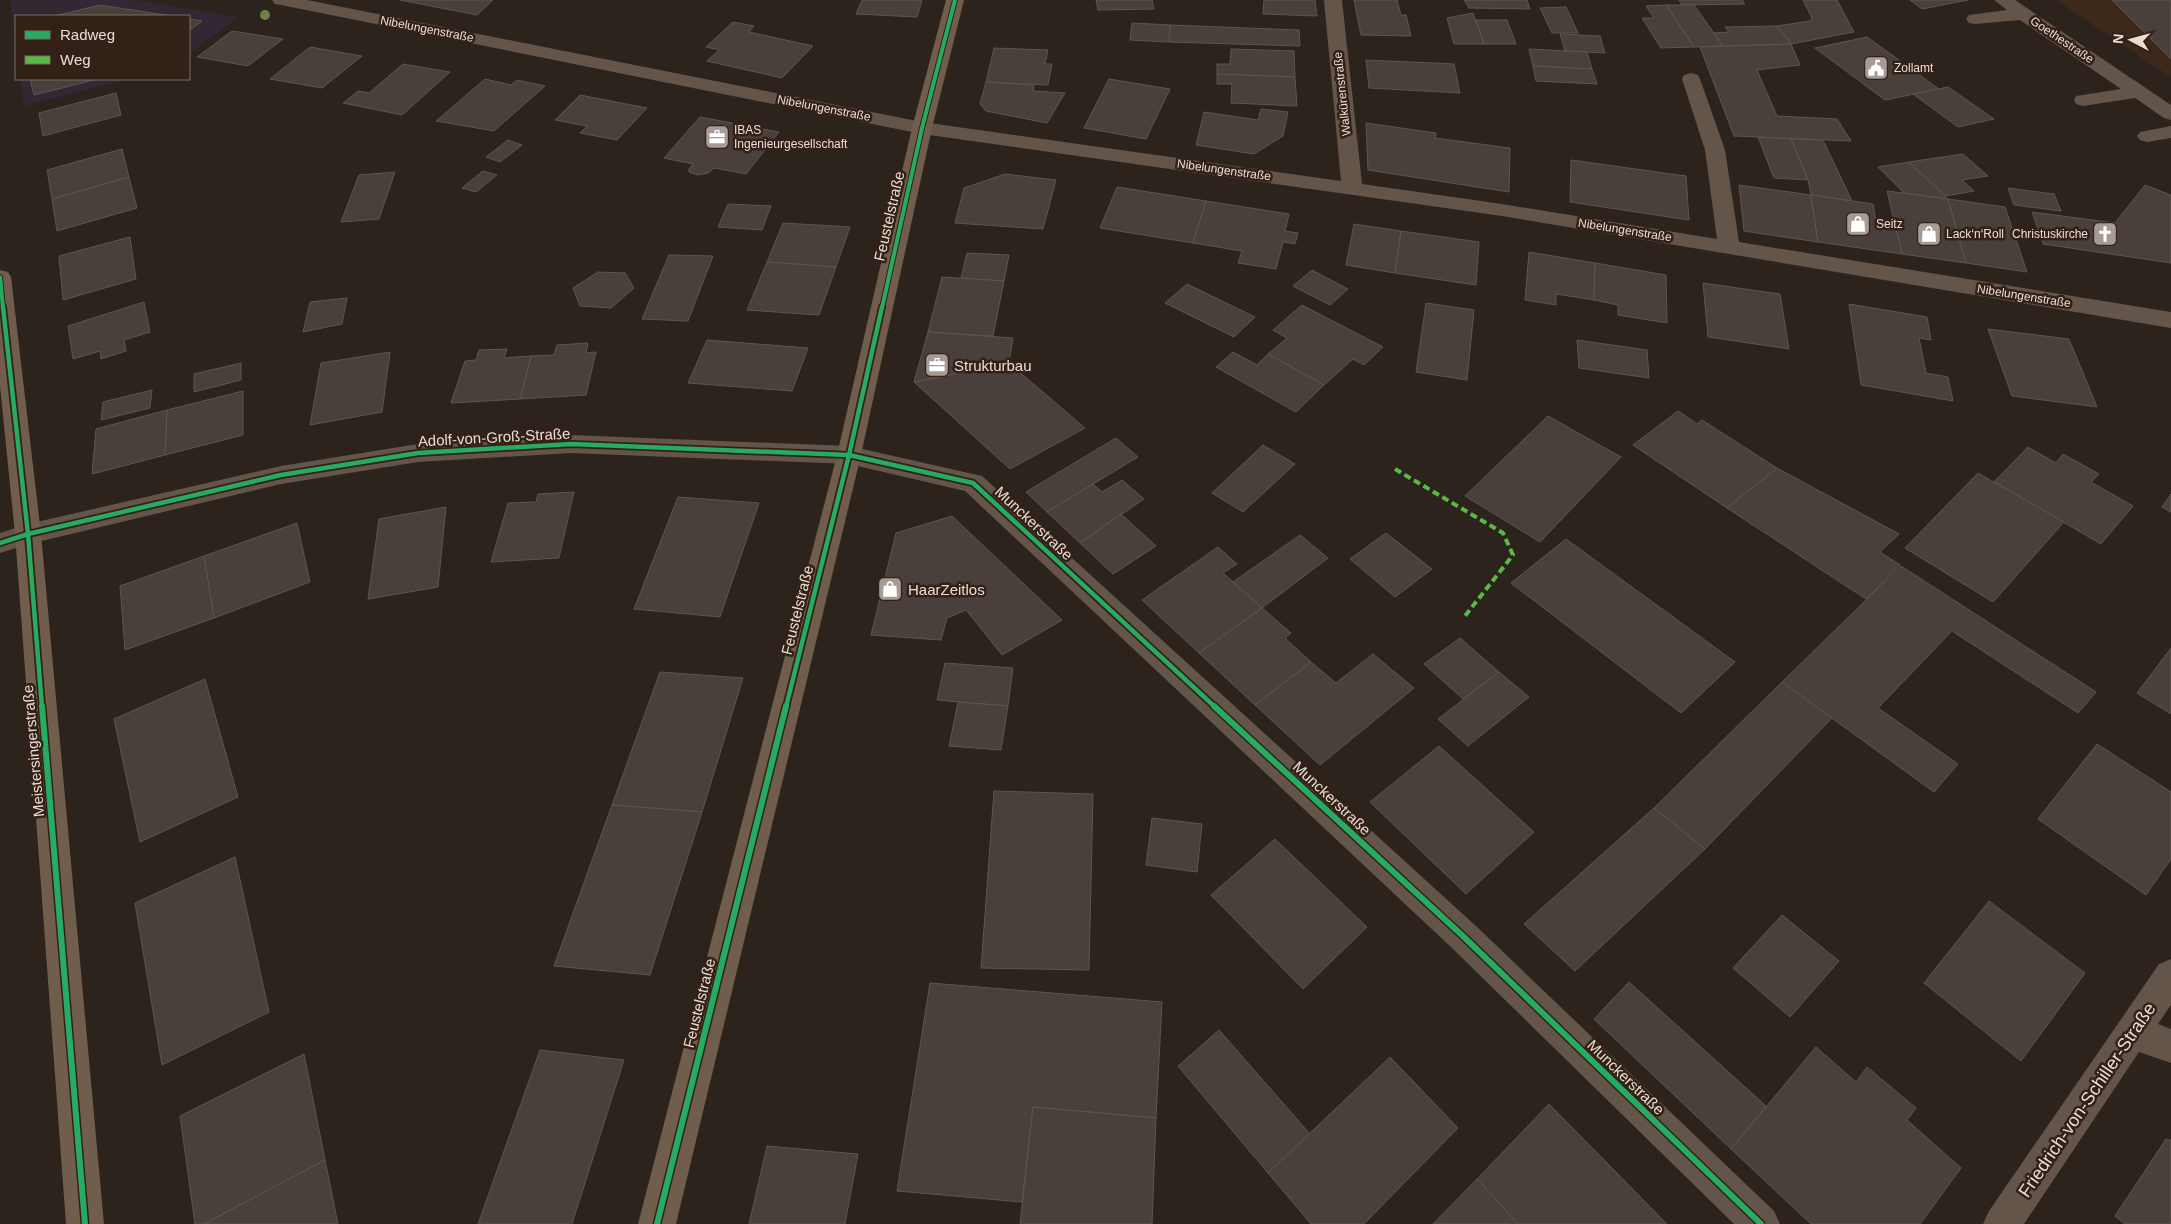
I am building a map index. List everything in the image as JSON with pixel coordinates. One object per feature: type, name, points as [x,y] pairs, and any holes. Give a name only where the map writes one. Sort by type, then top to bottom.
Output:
[{"type":"main road","name":"Feustelstraße","points":[[657,1224],[849,455],[922,128],[955,0]]},
{"type":"main road","name":"Meistersingerstraße","points":[[0,277],[14,539],[85,1224]]},
{"type":"street","name":"Nibelungenstraße","points":[[281,0],[316,3],[922,128],[1502,210],[2171,320]]},
{"type":"street","name":"Walkürenstraße","points":[[1333,0],[1352,188]]},
{"type":"street","name":"Goethestraße","points":[[2003,0],[2171,114]]},
{"type":"street","points":[[1975,19],[2022,14]]},
{"type":"street","points":[[1691,78],[1715,150],[1729,247]]},
{"type":"street","points":[[2083,100],[2139,92]]},
{"type":"street","points":[[2147,136],[2171,132]]},
{"type":"street","name":"Adolf-von-Groß-Straße","points":[[14,539],[281,475],[418,453],[571,444],[849,455]]},
{"type":"street","name":"Munckerstraße","points":[[849,455],[973,482],[1465,938],[1761,1224]]},
{"type":"street","name":"Friedrich-von-Schiller-Straße","points":[[2002,1224],[2171,976]]},
{"type":"street","points":[[2132,1033],[2171,1046]]},
{"type":"shaded area","points":[[10,0],[136,0],[238,17],[190,53],[190,15],[15,15],[15,41]]},
{"type":"shaded area","points":[[2056,0],[2171,0],[2171,77]]},
{"type":"shaded area","points":[[20,80],[126,80],[24,106]]},
{"type":"building","points":[[400,0],[493,0],[477,15]]},
{"type":"building","points":[[862,0],[922,0],[917,17],[856,14]]},
{"type":"building","points":[[1096,0],[1152,0],[1154,9],[1098,10]]},
{"type":"building","points":[[1264,0],[1315,0],[1317,16],[1263,14]]},
{"type":"building","points":[[1354,0],[1397,0],[1401,15],[1406,15],[1411,36],[1361,35]]},
{"type":"building","points":[[1464,0],[1527,0],[1530,9],[1469,8]]},
{"type":"building","points":[[1679,0],[1742,0],[1745,4],[1682,5]]},
{"type":"building","points":[[1803,0],[1837,0],[1854,32],[1791,44],[1777,26],[1810,21],[1812,18]]},
{"type":"building","points":[[1910,0],[1968,0],[1922,9]]},
{"type":"building","points":[[2112,0],[2171,0],[2171,59]]},
{"type":"building","points":[[100,5],[165,15],[58,15]]},
{"type":"building","points":[[1666,5],[1694,47],[1661,48],[1642,18],[1654,18],[1646,6]]},
{"type":"building","points":[[1666,5],[1694,5],[1723,46],[1694,47]]},
{"type":"building","points":[[1566,7],[1578,33],[1552,33],[1540,8]]},
{"type":"building","points":[[1473,13],[1484,44],[1454,44],[1447,18]]},
{"type":"building","points":[[190,19],[202,21],[190,30]]},
{"type":"building","points":[[1476,20],[1507,20],[1516,44],[1484,44]]},
{"type":"building","points":[[733,22],[754,26],[749,32],[813,46],[782,78],[707,61],[719,50],[706,47]]},
{"type":"building","points":[[1132,23],[1170,25],[1169,42],[1130,40]]},
{"type":"building","points":[[1170,25],[1299,30],[1300,46],[1169,42]]},
{"type":"building","points":[[1777,26],[1791,44],[1723,46],[1714,33],[1729,32],[1725,27]]},
{"type":"building","points":[[232,31],[283,39],[248,66],[197,57]]},
{"type":"building","points":[[1560,34],[1600,36],[1605,53],[1565,51]]},
{"type":"building","name":"Zollamt","points":[[1867,37],[1939,89],[1885,100],[1815,48]]},
{"type":"building","points":[[1791,44],[1800,65],[1757,70],[1777,116],[1837,119],[1851,141],[1734,136],[1700,47]]},
{"type":"building","points":[[310,47],[362,56],[322,88],[270,79]]},
{"type":"building","points":[[994,48],[1048,50],[1045,64],[1052,64],[1048,85],[986,82]]},
{"type":"building","points":[[1231,49],[1294,51],[1295,77],[1217,74],[1217,64],[1230,64]]},
{"type":"building","points":[[1529,49],[1587,52],[1592,69],[1533,66]]},
{"type":"building","points":[[1366,60],[1454,64],[1460,93],[1369,88]]},
{"type":"building","points":[[403,64],[450,72],[402,115],[343,103],[358,91],[369,93]]},
{"type":"building","points":[[1533,66],[1592,69],[1597,84],[1536,81]]},
{"type":"building","points":[[1217,74],[1295,77],[1297,106],[1231,103],[1232,84],[1217,84]]},
{"type":"building","points":[[485,79],[511,85],[517,80],[545,86],[494,131],[436,121]]},
{"type":"building","points":[[1109,79],[1170,89],[1146,139],[1084,128]]},
{"type":"building","points":[[30,80],[94,80],[34,95]]},
{"type":"building","points":[[986,82],[1034,85],[1033,91],[1065,93],[1047,123],[986,111],[980,104]]},
{"type":"building","points":[[1948,87],[1994,119],[1958,127],[1913,94]]},
{"type":"building","points":[[116,93],[121,115],[43,136],[39,113]]},
{"type":"building","points":[[580,95],[647,108],[617,140],[580,133],[587,126],[555,120]]},
{"type":"building","points":[[1261,109],[1288,112],[1283,136],[1254,154],[1196,145],[1204,112],[1258,120]]},
{"type":"building","points":[[700,117],[779,132],[746,174],[714,168],[708,173],[698,175],[689,172],[693,164],[664,158]]},
{"type":"building","points":[[1366,123],[1436,133],[1435,138],[1510,148],[1509,192],[1368,170]]},
{"type":"building","points":[[1758,137],[1791,139],[1808,180],[1774,178]]},
{"type":"building","points":[[1791,139],[1823,140],[1852,201],[1811,195],[1808,180]]},
{"type":"building","points":[[508,140],[522,145],[500,162],[486,157]]},
{"type":"building","points":[[122,149],[129,177],[52,199],[47,170]]},
{"type":"building","points":[[1963,154],[1988,176],[1962,180],[1974,191],[1945,196],[1909,162]]},
{"type":"building","points":[[1571,160],[1686,176],[1689,220],[1570,202]]},
{"type":"building","points":[[1909,162],[1948,199],[1904,193],[1878,167]]},
{"type":"building","points":[[483,171],[497,175],[476,192],[462,188]]},
{"type":"building","points":[[395,172],[379,219],[341,222],[359,175]]},
{"type":"building","points":[[1005,174],[1056,180],[1043,229],[955,223],[964,188]]},
{"type":"building","points":[[129,177],[137,208],[57,231],[52,199]]},
{"type":"building","points":[[1739,185],[1811,195],[1818,242],[1744,231]]},
{"type":"building","name":"Christuskirche","points":[[2145,185],[2171,195],[2171,263],[2043,244],[2032,212],[2115,223]]},
{"type":"building","points":[[1117,187],[1206,201],[1193,243],[1100,228]]},
{"type":"building","points":[[2008,188],[2054,194],[2061,211],[2014,205]]},
{"type":"building","points":[[1887,191],[1948,199],[1966,263],[1902,254]]},
{"type":"building","points":[[1811,195],[1873,204],[1876,221],[1895,224],[1902,254],[1818,242]]},
{"type":"building","points":[[1948,199],[2005,207],[2027,272],[1966,263]]},
{"type":"building","points":[[1206,201],[1289,214],[1285,231],[1298,233],[1295,244],[1283,242],[1276,269],[1238,263],[1242,251],[1193,243]]},
{"type":"building","points":[[728,204],[771,206],[762,230],[718,227]]},
{"type":"building","points":[[783,223],[850,227],[836,267],[767,262]]},
{"type":"building","points":[[1354,224],[1401,231],[1395,273],[1346,265]]},
{"type":"building","points":[[1401,231],[1479,242],[1476,285],[1395,273]]},
{"type":"building","points":[[130,237],[136,279],[63,300],[59,256]]},
{"type":"building","points":[[1529,252],[1595,263],[1594,300],[1556,294],[1556,305],[1525,300]]},
{"type":"building","points":[[967,253],[1009,255],[1004,281],[961,278]]},
{"type":"building","points":[[669,255],[713,256],[688,321],[642,319]]},
{"type":"building","points":[[767,262],[836,267],[819,315],[747,310]]},
{"type":"building","points":[[1595,263],[1666,275],[1667,323],[1618,315],[1618,305],[1594,300]]},
{"type":"building","points":[[1312,270],[1348,289],[1330,305],[1293,286]]},
{"type":"building","points":[[598,272],[625,273],[634,288],[611,308],[580,306],[573,288]]},
{"type":"building","points":[[942,277],[1004,281],[993,336],[928,332]]},
{"type":"building","points":[[1703,283],[1780,294],[1789,349],[1708,337]]},
{"type":"building","points":[[1187,284],[1255,317],[1234,337],[1165,303]]},
{"type":"building","points":[[347,298],[342,324],[303,332],[310,302]]},
{"type":"building","points":[[144,302],[150,332],[124,340],[126,351],[101,359],[100,351],[73,359],[68,326]]},
{"type":"building","points":[[1426,303],[1474,310],[1467,380],[1416,372]]},
{"type":"building","points":[[1849,304],[1927,317],[1931,340],[1919,338],[1926,373],[1948,377],[1953,401],[1861,385]]},
{"type":"building","points":[[1302,305],[1383,347],[1364,365],[1353,359],[1324,385],[1268,354],[1287,338],[1273,330]]},
{"type":"building","points":[[1988,329],[2069,339],[2097,407],[2012,396]]},
{"type":"building","points":[[928,332],[1013,338],[1009,363],[914,382]]},
{"type":"building","points":[[707,340],[808,348],[792,391],[688,383]]},
{"type":"building","points":[[1577,340],[1647,350],[1649,378],[1579,368]]},
{"type":"building","points":[[588,343],[586,353],[596,352],[586,395],[520,399],[531,356],[554,355],[557,345]]},
{"type":"building","points":[[507,349],[504,358],[531,356],[520,399],[451,403],[465,361],[476,360],[479,350]]},
{"type":"building","points":[[390,352],[382,412],[310,425],[321,363]]},
{"type":"building","points":[[1233,352],[1257,365],[1268,354],[1324,385],[1296,412],[1216,367]]},
{"type":"building","points":[[241,363],[241,380],[194,392],[194,374]]},
{"type":"building","points":[[1009,363],[1085,428],[1010,469],[914,382]]},
{"type":"building","points":[[152,390],[150,408],[101,420],[103,402]]},
{"type":"building","points":[[243,391],[243,435],[165,455],[167,410]]},
{"type":"building","points":[[167,410],[165,455],[92,474],[96,429]]},
{"type":"building","points":[[1678,411],[1697,424],[1702,420],[1777,468],[1727,508],[1633,445]]},
{"type":"building","points":[[1548,416],[1621,457],[1540,542],[1465,496]]},
{"type":"building","points":[[1116,438],[1138,457],[1047,512],[1026,492]]},
{"type":"building","points":[[1263,445],[1295,464],[1243,512],[1212,493]]},
{"type":"building","points":[[2028,447],[2056,463],[2063,454],[2099,474],[2091,482],[2133,506],[2101,544],[1994,482]]},
{"type":"building","points":[[1777,468],[1899,534],[1880,552],[1900,565],[1866,599],[1727,508]]},
{"type":"building","points":[[1978,473],[2064,522],[1993,602],[1905,548]]},
{"type":"building","points":[[1122,480],[1144,499],[1080,543],[1047,512],[1093,484],[1102,492]]},
{"type":"building","points":[[574,492],[559,558],[491,562],[508,503],[536,502],[538,494]]},
{"type":"building","points":[[2171,494],[2171,512],[2162,507]]},
{"type":"building","points":[[678,497],[759,503],[720,617],[634,609]]},
{"type":"building","points":[[446,507],[438,587],[368,599],[379,519]]},
{"type":"building","points":[[1121,514],[1156,546],[1113,574],[1080,543]]},
{"type":"building","points":[[952,516],[1062,620],[1002,655],[966,610],[947,618],[941,640],[871,635],[896,533]]},
{"type":"building","points":[[297,523],[310,582],[214,618],[204,556]]},
{"type":"building","points":[[1386,533],[1432,569],[1395,597],[1350,559]]},
{"type":"building","points":[[1300,535],[1328,558],[1262,608],[1233,582]]},
{"type":"building","points":[[1566,539],[1735,662],[1681,713],[1511,583]]},
{"type":"building","points":[[1218,547],[1237,564],[1223,573],[1262,608],[1199,653],[1142,600]]},
{"type":"building","points":[[204,556],[214,618],[125,650],[120,586]]},
{"type":"building","points":[[1901,566],[2096,692],[2078,713],[1952,631],[1878,708],[1958,764],[1934,792],[1782,682]]},
{"type":"building","points":[[1262,608],[1291,633],[1285,638],[1311,662],[1255,705],[1199,653]]},
{"type":"building","points":[[1460,638],[1499,672],[1463,699],[1424,664]]},
{"type":"building","points":[[2171,648],[2171,714],[2137,693]]},
{"type":"building","points":[[1373,654],[1414,688],[1320,765],[1255,705],[1311,662],[1336,683]]},
{"type":"building","points":[[945,663],[1013,668],[1008,706],[937,700]]},
{"type":"building","points":[[660,672],[743,678],[702,812],[612,805]]},
{"type":"building","points":[[1499,672],[1529,697],[1468,746],[1438,719]]},
{"type":"building","points":[[205,679],[238,797],[140,842],[114,719]]},
{"type":"building","points":[[1782,682],[1832,718],[1705,849],[1654,808]]},
{"type":"building","points":[[958,702],[1008,706],[1001,750],[949,746]]},
{"type":"building","points":[[2097,744],[2171,792],[2171,859],[2146,895],[2038,819]]},
{"type":"building","points":[[1439,746],[1534,832],[1466,894],[1370,802]]},
{"type":"building","points":[[994,791],[1093,794],[1089,970],[981,968]]},
{"type":"building","points":[[612,805],[702,812],[650,975],[554,966]]},
{"type":"building","points":[[1654,808],[1705,849],[1575,971],[1524,924]]},
{"type":"building","points":[[1152,818],[1202,824],[1197,872],[1146,865]]},
{"type":"building","points":[[1275,839],[1367,927],[1303,989],[1211,895]]},
{"type":"building","points":[[235,857],[269,1012],[162,1065],[135,903]]},
{"type":"building","points":[[1989,901],[2085,973],[2021,1061],[1924,983]]},
{"type":"building","points":[[1782,915],[1839,961],[1790,1017],[1733,968]]},
{"type":"building","points":[[1629,982],[1766,1106],[1731,1149],[1594,1019]]},
{"type":"building","points":[[930,983],[1162,1002],[1156,1118],[1033,1107],[1022,1202],[897,1191]]},
{"type":"building","points":[[1219,1030],[1310,1134],[1268,1173],[1178,1066]]},
{"type":"building","points":[[1816,1047],[1856,1082],[1867,1067],[1916,1108],[1907,1120],[1961,1168],[1920,1224],[1811,1224],[1731,1149]]},
{"type":"building","points":[[540,1050],[624,1060],[572,1224],[478,1224]]},
{"type":"building","points":[[304,1054],[325,1160],[204,1224],[195,1224],[180,1116]]},
{"type":"building","points":[[1390,1057],[1458,1128],[1364,1224],[1311,1224],[1268,1173]]},
{"type":"building","points":[[1549,1104],[1667,1224],[1518,1224],[1477,1179]]},
{"type":"building","points":[[1033,1107],[1156,1118],[1152,1224],[1020,1224]]},
{"type":"building","points":[[2166,1139],[2171,1140],[2171,1224],[2125,1224],[2115,1216]]},
{"type":"building","points":[[767,1146],[858,1154],[845,1224],[749,1224]]},
{"type":"building","points":[[325,1160],[338,1224],[204,1224]]},
{"type":"building","points":[[1477,1179],[1518,1224],[1433,1224]]},
{"type":"marked path","points":[[1395,469],[1503,533],[1513,555],[1465,616]]},
{"type":"cycle path","points":[[657,1224],[849,455],[922,128],[955,0]]},
{"type":"cycle path","points":[[0,277],[28,534],[85,1224]]},
{"type":"cycle path","points":[[0,543],[28,534],[281,475],[418,453],[571,444],[849,455],[973,483],[1465,938],[1761,1224]]},
{"type":"place","name":"Zollamt","points":[[1876,68]]},
{"type":"place","name":"IBAS Ingenieurgesellschaft","points":[[717,137]]},
{"type":"place","name":"Seitz","points":[[1858,224]]},
{"type":"place","name":"Lack‘n‘Roll","points":[[1929,234]]},
{"type":"place","name":"Christuskirche","points":[[2105,234]]},
{"type":"place","name":"Strukturbau","points":[[937,365]]},
{"type":"place","name":"HaarZeitlos","points":[[890,589]]}]
